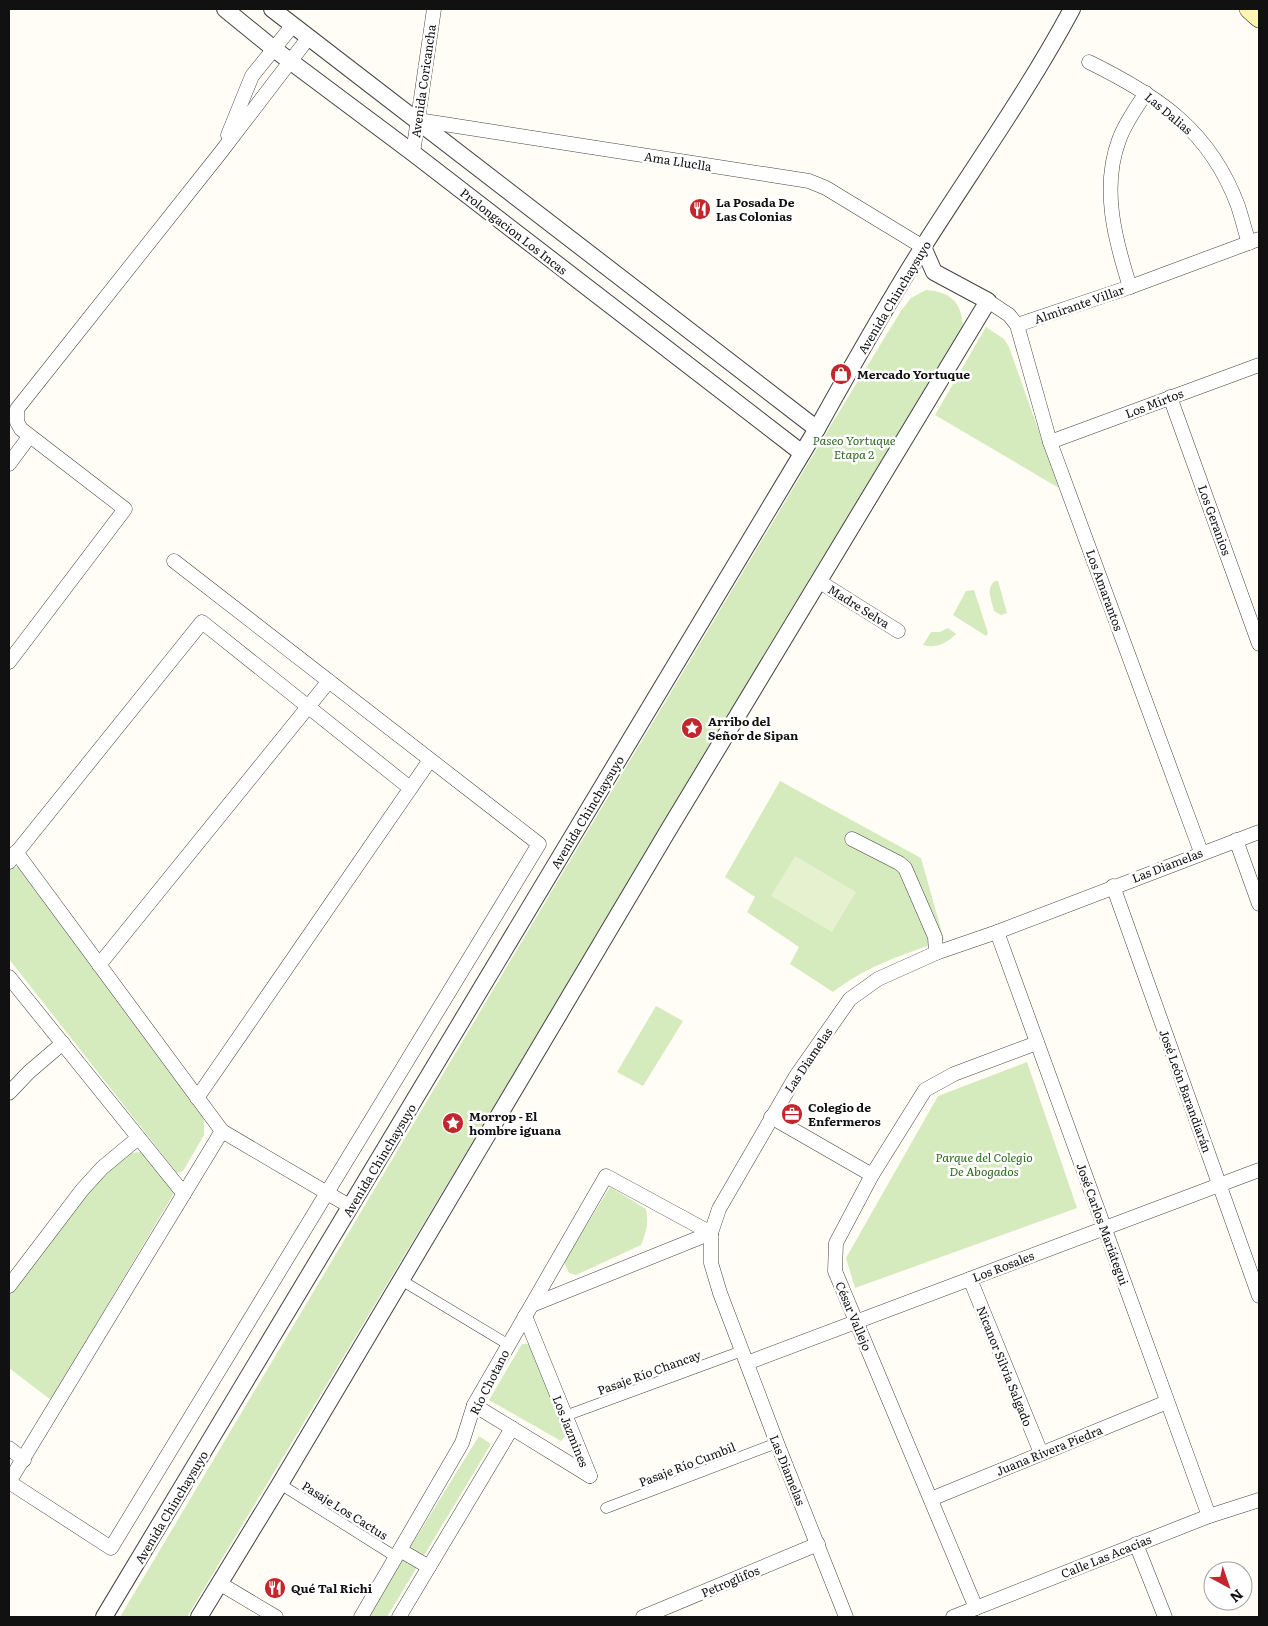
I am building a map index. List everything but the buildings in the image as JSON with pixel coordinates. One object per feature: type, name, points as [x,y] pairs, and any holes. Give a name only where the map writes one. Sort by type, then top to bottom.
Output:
[{"type":"main road","points":[[1248,9],[1259,18]]},
{"type":"street","name":"Prolongacion Los Incas","points":[[225,9],[274,49],[413,153],[802,453]]},
{"type":"street","points":[[272,9],[817,429]]},
{"type":"street","name":"Avenida Coricancha","points":[[413,153],[434,9]]},
{"type":"street","name":"Avenida Chinchaysuyo","points":[[104,1617],[817,429],[880,317],[1048,54],[1072,9]]},
{"type":"street","points":[[221,152],[252,76],[294,25]]},
{"type":"street","points":[[9,662],[125,509],[29,437],[17,422],[17,410],[309,38]]},
{"type":"street","name":"Las Dalias","points":[[1089,62],[1146,93],[1180,119],[1195,134],[1211,154],[1224,177],[1254,241]]},
{"type":"street","points":[[1130,287],[1114,234],[1111,189],[1113,165],[1119,140],[1146,93]]},
{"type":"street","name":"Ama Lluclla","points":[[418,120],[809,181],[826,188],[923,247]]},
{"type":"street","name":"Almirante Villar","points":[[923,247],[934,272],[988,301],[1009,315],[1017,325],[1130,287],[1254,241]]},
{"type":"street","points":[[199,1617],[669,829],[820,582],[988,301]]},
{"type":"street","name":"Los Amarantos","points":[[1017,325],[1050,442],[1201,852]]},
{"type":"street","name":"Los Mirtos","points":[[1050,442],[1170,396],[1259,365]]},
{"type":"street","name":"Los Geranios","points":[[1170,396],[1259,644]]},
{"type":"street","points":[[9,464],[29,437]]},
{"type":"street","points":[[174,561],[539,844],[111,1548],[9,1482],[222,1131]]},
{"type":"street","name":"Madre Selva","points":[[820,582],[898,631]]},
{"type":"street","points":[[351,1207],[222,1131],[99,964],[12,857],[202,622],[410,788]]},
{"type":"street","points":[[99,964],[329,681]]},
{"type":"street","points":[[197,1098],[430,760]]},
{"type":"street","name":"Las Diamelas","points":[[846,1617],[720,1293],[711,1263],[711,1233],[718,1209],[796,1076],[850,999],[878,979],[936,953],[997,932],[1201,852],[1259,832]]},
{"type":"street","points":[[852,839],[899,863],[905,868],[935,937],[936,953]]},
{"type":"street","points":[[1236,840],[1259,904]]},
{"type":"street","name":"José León Barandiarán","points":[[1113,886],[1259,1296]]},
{"type":"street","name":"José Carlos Mariátegui","points":[[997,932],[1209,1516]]},
{"type":"street","points":[[9,977],[184,1194]]},
{"type":"street","points":[[9,1093],[29,1072],[63,1043]]},
{"type":"street","name":"César Vallejo","points":[[976,1608],[835,1271],[836,1244],[872,1175],[925,1090],[954,1074],[1037,1043]]},
{"type":"street","points":[[771,1117],[872,1175]]},
{"type":"street","points":[[9,1286],[82,1190],[102,1168],[138,1138]]},
{"type":"street","name":"Los Rosales","points":[[745,1357],[857,1321],[1259,1170]]},
{"type":"street","name":"Río Chotano","points":[[361,1617],[462,1443],[474,1405],[606,1176],[711,1233]]},
{"type":"street","points":[[528,1310],[711,1233]]},
{"type":"street","name":"Nicanor Silvia Salgado","points":[[970,1279],[1041,1454]]},
{"type":"street","points":[[401,1280],[509,1345]]},
{"type":"street","name":"Los Jazmines","points":[[474,1405],[590,1476],[565,1416],[528,1310]]},
{"type":"street","name":"Pasaje Río Chancay","points":[[565,1416],[745,1357]]},
{"type":"street","name":"Juana Rivera Piedra","points":[[931,1498],[1167,1402]]},
{"type":"street","points":[[399,1617],[512,1428]]},
{"type":"street","name":"Pasaje Río Cumbil","points":[[606,1508],[777,1443]]},
{"type":"street","points":[[9,1448],[24,1460]]},
{"type":"street","name":"Pasaje Los Cactus","points":[[280,1484],[398,1553]]},
{"type":"street","name":"Calle Las Acacias","points":[[953,1617],[1209,1516],[1259,1500]]},
{"type":"street","name":"Petroglifos","points":[[642,1617],[818,1544]]},
{"type":"street","points":[[1136,1544],[1165,1617]]},
{"type":"street","points":[[398,1553],[429,1567]]},
{"type":"street","points":[[219,1583],[276,1617]]},
{"type":"green space","name":"Paseo Yortuque Etapa 2","points":[[926,290],[942,293],[953,299],[960,310],[963,326],[187,1617],[120,1617],[828,430],[901,311],[911,298]]},
{"type":"green space","points":[[986,327],[1004,339],[1009,347],[1059,488],[935,415]]},
{"type":"green space","points":[[995,581],[998,581],[1007,613],[1001,615],[994,611],[990,595],[990,588]]},
{"type":"green space","points":[[974,590],[988,633],[986,636],[953,615],[966,591]]},
{"type":"green space","points":[[948,628],[956,634],[949,640],[937,646],[923,645],[931,632],[940,632]]},
{"type":"green space","points":[[780,781],[921,858],[944,940],[872,968],[833,992],[790,964],[799,947],[747,912],[755,897],[725,877]]},
{"type":"green space","points":[[795,856],[856,892],[832,932],[771,896]]},
{"type":"green space","points":[[20,866],[198,1103],[204,1121],[204,1135],[183,1171],[177,1173],[9,959],[9,869]]},
{"type":"green space","points":[[656,1006],[683,1021],[643,1086],[617,1072]]},
{"type":"green space","name":"Parque del Colegio De Abogados","points":[[1027,1062],[1077,1208],[855,1288],[846,1258],[938,1096]]},
{"type":"green space","points":[[142,1152],[174,1193],[51,1400],[9,1368],[9,1293],[71,1211],[99,1180],[129,1153]]},
{"type":"green space","points":[[610,1187],[646,1209],[646,1227],[641,1245],[576,1275],[569,1273],[564,1262]]},
{"type":"green space","points":[[522,1344],[531,1344],[567,1435],[561,1441],[489,1400]]},
{"type":"green space","points":[[479,1436],[491,1444],[387,1617],[367,1617]]},
{"type":"place","name":"La Posada De Las Colonias","points":[[700,209]]},
{"type":"place","name":"Mercado Yortuque","points":[[841,374]]},
{"type":"place","name":"Arribo del Señor de Sipan","points":[[692,728]]},
{"type":"place","name":"Colegio de Enfermeros","points":[[792,1114]]},
{"type":"place","name":"Morrop - El hombre iguana","points":[[453,1123]]},
{"type":"place","name":"Qué Tal Richi","points":[[275,1588]]}]
